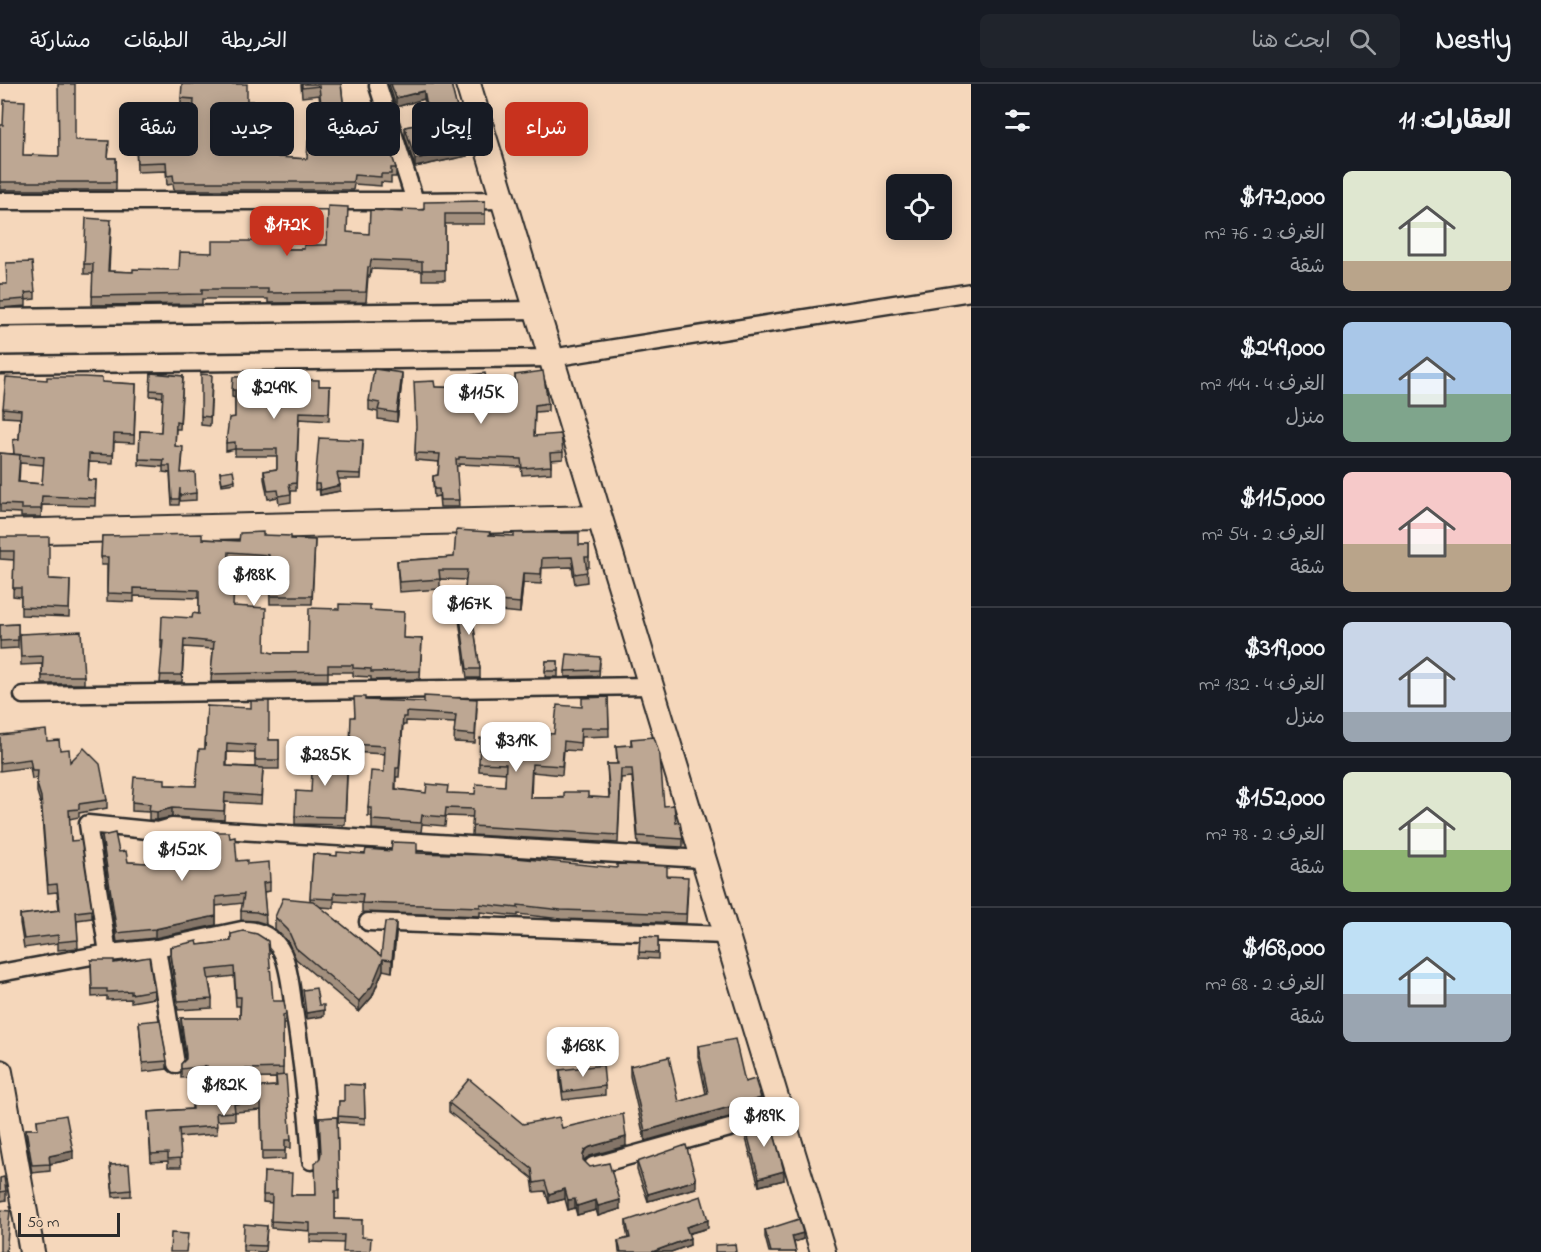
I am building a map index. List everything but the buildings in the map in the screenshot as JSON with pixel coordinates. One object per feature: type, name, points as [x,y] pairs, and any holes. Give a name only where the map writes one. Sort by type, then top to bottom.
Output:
[{"type":"main road","points":[[468,84],[823,1252]]},
{"type":"main road","points":[[0,532],[599,518]]},
{"type":"main road","points":[[0,1072],[32,1252]]},
{"type":"street","points":[[378,86],[415,201]]},
{"type":"street","points":[[0,201],[503,200]]},
{"type":"street","points":[[0,365],[550,358],[971,292]]},
{"type":"street","points":[[0,317],[536,310]]},
{"type":"street","points":[[23,695],[650,686]]},
{"type":"street","points":[[108,952],[88,824],[158,831],[172,827],[702,859]]},
{"type":"street","points":[[368,922],[725,935]]},
{"type":"street","points":[[0,973],[108,952],[156,948],[252,929],[271,939],[282,953],[288,974],[303,1065],[311,1161]]},
{"type":"street","points":[[156,948],[176,1064]]},
{"type":"street","points":[[593,1166],[780,1114]]}]
